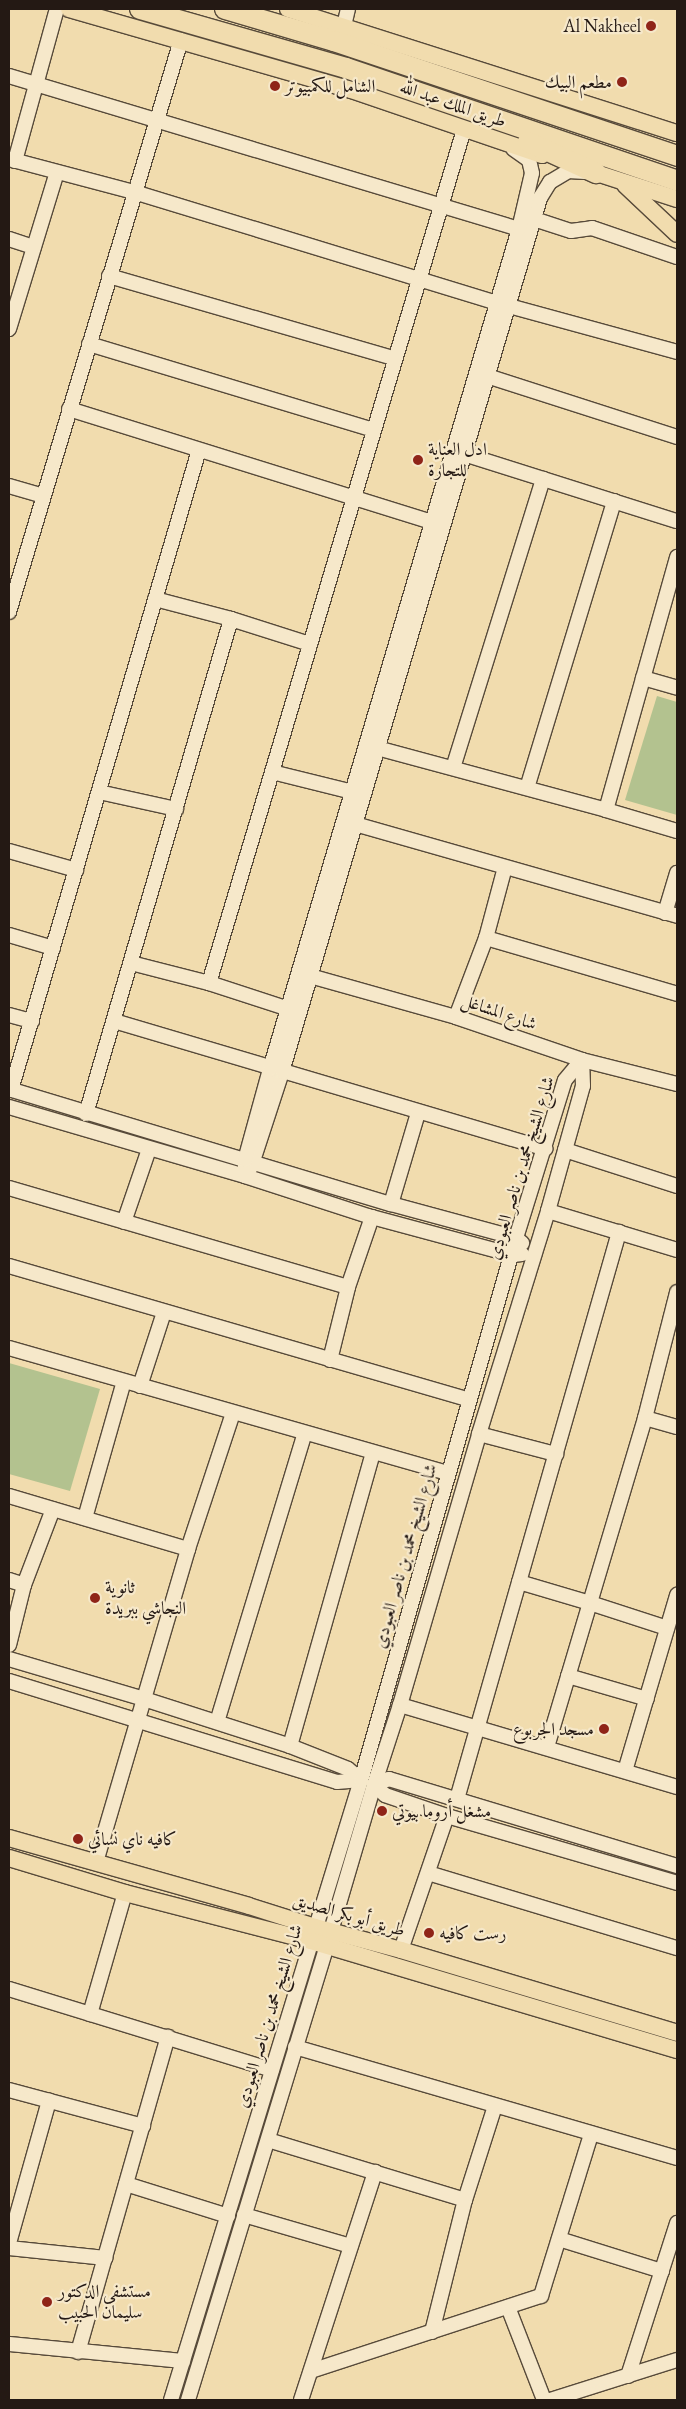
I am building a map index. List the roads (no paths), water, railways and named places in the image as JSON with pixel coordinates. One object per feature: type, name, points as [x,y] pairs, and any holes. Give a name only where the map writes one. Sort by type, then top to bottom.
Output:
[{"type":"highway","name":"طريق الملك عبد الله","points":[[140,9],[346,68],[677,181]]},
{"type":"highway","name":"طريق الملك عبد الله","points":[[225,9],[334,41],[677,156]]},
{"type":"highway","points":[[346,68],[525,141],[596,173]]},
{"type":"main road","name":"طريق الملك عبد الله","points":[[69,9],[351,90],[677,199]]},
{"type":"main road","points":[[288,9],[677,133]]},
{"type":"main road","points":[[620,180],[677,234]]},
{"type":"main road","name":"طريق أبو بكر الصديق","points":[[9,1838],[96,1862],[313,1934],[326,1948],[677,2050]]},
{"type":"main road","name":"طريق أبو بكر الصديق","points":[[9,1858],[125,1893],[313,1934],[331,1931],[401,1950],[677,2034]]},
{"type":"street","points":[[58,9],[12,160],[134,192],[503,304],[677,352]]},
{"type":"street","points":[[344,26],[348,9]]},
{"type":"street","points":[[9,612],[181,40]]},
{"type":"street","points":[[9,76],[519,229],[534,219]]},
{"type":"street","points":[[209,983],[394,358],[464,129]]},
{"type":"street","points":[[294,1011],[310,976],[355,824],[358,794],[377,748],[438,524],[464,454],[487,376],[532,173],[529,160],[499,141]]},
{"type":"street","points":[[245,1176],[503,304],[540,198],[550,182],[568,171],[596,173]]},
{"type":"street","points":[[10,320],[57,172]]},
{"type":"street","points":[[534,219],[571,231],[592,228],[677,257]]},
{"type":"street","points":[[9,240],[34,247]]},
{"type":"street","points":[[109,276],[394,358]]},
{"type":"street","points":[[89,344],[373,430]]},
{"type":"street","points":[[487,376],[677,437]]},
{"type":"street","points":[[70,410],[438,524]]},
{"type":"street","points":[[199,450],[32,1022],[10,1090],[391,1204],[516,1238],[534,1253]]},
{"type":"street","points":[[464,454],[677,520]]},
{"type":"street","points":[[453,768],[543,479]]},
{"type":"street","points":[[9,486],[44,496]]},
{"type":"street","points":[[527,788],[614,501]]},
{"type":"street","points":[[606,810],[677,557]]},
{"type":"street","points":[[156,599],[231,619],[310,644]]},
{"type":"street","points":[[86,1114],[231,619]]},
{"type":"street","points":[[643,678],[677,688]]},
{"type":"street","points":[[377,748],[606,810],[677,832]]},
{"type":"street","points":[[272,772],[358,794]]},
{"type":"street","points":[[99,792],[176,809]]},
{"type":"street","points":[[355,824],[671,915],[677,873]]},
{"type":"street","points":[[9,851],[76,870]]},
{"type":"street","points":[[456,1017],[486,938],[505,867]]},
{"type":"street","points":[[9,935],[53,948]]},
{"type":"street","points":[[486,938],[677,994]]},
{"type":"street","points":[[131,963],[209,983],[294,1011]]},
{"type":"street","name":"شارع المشاغل","points":[[310,976],[456,1017],[582,1060],[677,1084]]},
{"type":"street","points":[[9,1015],[32,1022]]},
{"type":"street","points":[[114,1021],[545,1149]]},
{"type":"street","name":"شارع الشيخ محمد بن ناصر العبودي","points":[[188,2400],[331,1931],[367,1783],[448,1473],[513,1255],[516,1238],[566,1080],[582,1060]]},
{"type":"street","name":"شارع الشيخ محمد بن ناصر العبودي","points":[[171,2400],[313,1934],[367,1783],[400,1704],[479,1434],[548,1211],[583,1086],[582,1060]]},
{"type":"street","points":[[9,1107],[245,1176],[372,1217],[513,1255],[534,1253]]},
{"type":"street","points":[[391,1204],[418,1112]]},
{"type":"street","points":[[124,1222],[149,1149]]},
{"type":"street","points":[[565,1150],[677,1186]]},
{"type":"street","points":[[9,1188],[348,1287]]},
{"type":"street","points":[[548,1211],[677,1250]]},
{"type":"street","points":[[330,1360],[348,1287],[372,1217]]},
{"type":"street","points":[[457,1800],[619,1232]]},
{"type":"street","points":[[9,1266],[469,1400]]},
{"type":"street","points":[[547,1747],[645,1418],[677,1292]]},
{"type":"street","points":[[140,1386],[164,1312]]},
{"type":"street","points":[[9,1348],[448,1473]]},
{"type":"street","points":[[85,1518],[124,1381]]},
{"type":"street","points":[[96,1862],[188,1549],[233,1413]]},
{"type":"street","points":[[645,1418],[677,1427]]},
{"type":"street","points":[[217,1722],[305,1433]]},
{"type":"street","points":[[479,1434],[556,1454]]},
{"type":"street","points":[[290,1746],[373,1453]]},
{"type":"street","points":[[9,1496],[188,1549]]},
{"type":"street","points":[[9,1644],[24,1585],[53,1509]]},
{"type":"street","points":[[9,1580],[24,1585]]},
{"type":"street","points":[[519,1582],[590,1602],[667,1628]]},
{"type":"street","points":[[625,1771],[677,1595]]},
{"type":"street","points":[[9,1659],[144,1699],[290,1746],[348,1769],[385,1795],[447,1816],[677,1883]]},
{"type":"street","points":[[568,1676],[647,1699]]},
{"type":"street","points":[[9,1681],[137,1722],[337,1782],[367,1783],[389,1779],[677,1866]]},
{"type":"street","points":[[400,1704],[677,1787]]},
{"type":"street","points":[[401,1950],[447,1816]]},
{"type":"street","points":[[428,1873],[677,1948]]},
{"type":"street","points":[[90,2014],[125,1893]]},
{"type":"street","points":[[9,1989],[272,2070]]},
{"type":"street","points":[[78,2352],[168,2038]]},
{"type":"street","points":[[295,2047],[677,2158]]},
{"type":"street","points":[[9,2090],[142,2126]]},
{"type":"street","points":[[9,2243],[49,2101]]},
{"type":"street","points":[[432,2332],[465,2200],[495,2106]]},
{"type":"street","points":[[311,2371],[541,2296],[591,2134]]},
{"type":"street","points":[[268,2140],[465,2200]]},
{"type":"street","points":[[301,2400],[375,2172]]},
{"type":"street","points":[[126,2184],[228,2216]]},
{"type":"street","points":[[244,2215],[351,2246]]},
{"type":"street","points":[[628,2376],[677,2223]]},
{"type":"street","points":[[559,2238],[662,2271]]},
{"type":"street","points":[[9,2248],[105,2258]]},
{"type":"street","points":[[508,2307],[544,2400]]},
{"type":"street","points":[[9,2344],[184,2362]]},
{"type":"street","points":[[550,2400],[677,2360]]},
{"type":"place","name":"Al Nakheel","points":[[651,26]]},
{"type":"place","name":"مطعم البيك","points":[[622,82]]},
{"type":"place","name":"الشامل للكمبيوتر","points":[[275,86]]},
{"type":"place","name":"ادل العناية للتجارة","points":[[418,460]]},
{"type":"place","name":"ثانوية النجاشي ببريدة","points":[[95,1598]]},
{"type":"place","name":"مسجد الجربوع","points":[[604,1729]]},
{"type":"place","name":"مشغل أروما بيوتي","points":[[382,1811]]},
{"type":"place","name":"كافيه ناي نسائي","points":[[78,1839]]},
{"type":"place","name":"رست كافيه","points":[[429,1933]]},
{"type":"place","name":"مستشفى الدكتور سليمان الحبيب","points":[[47,2302]]}]
